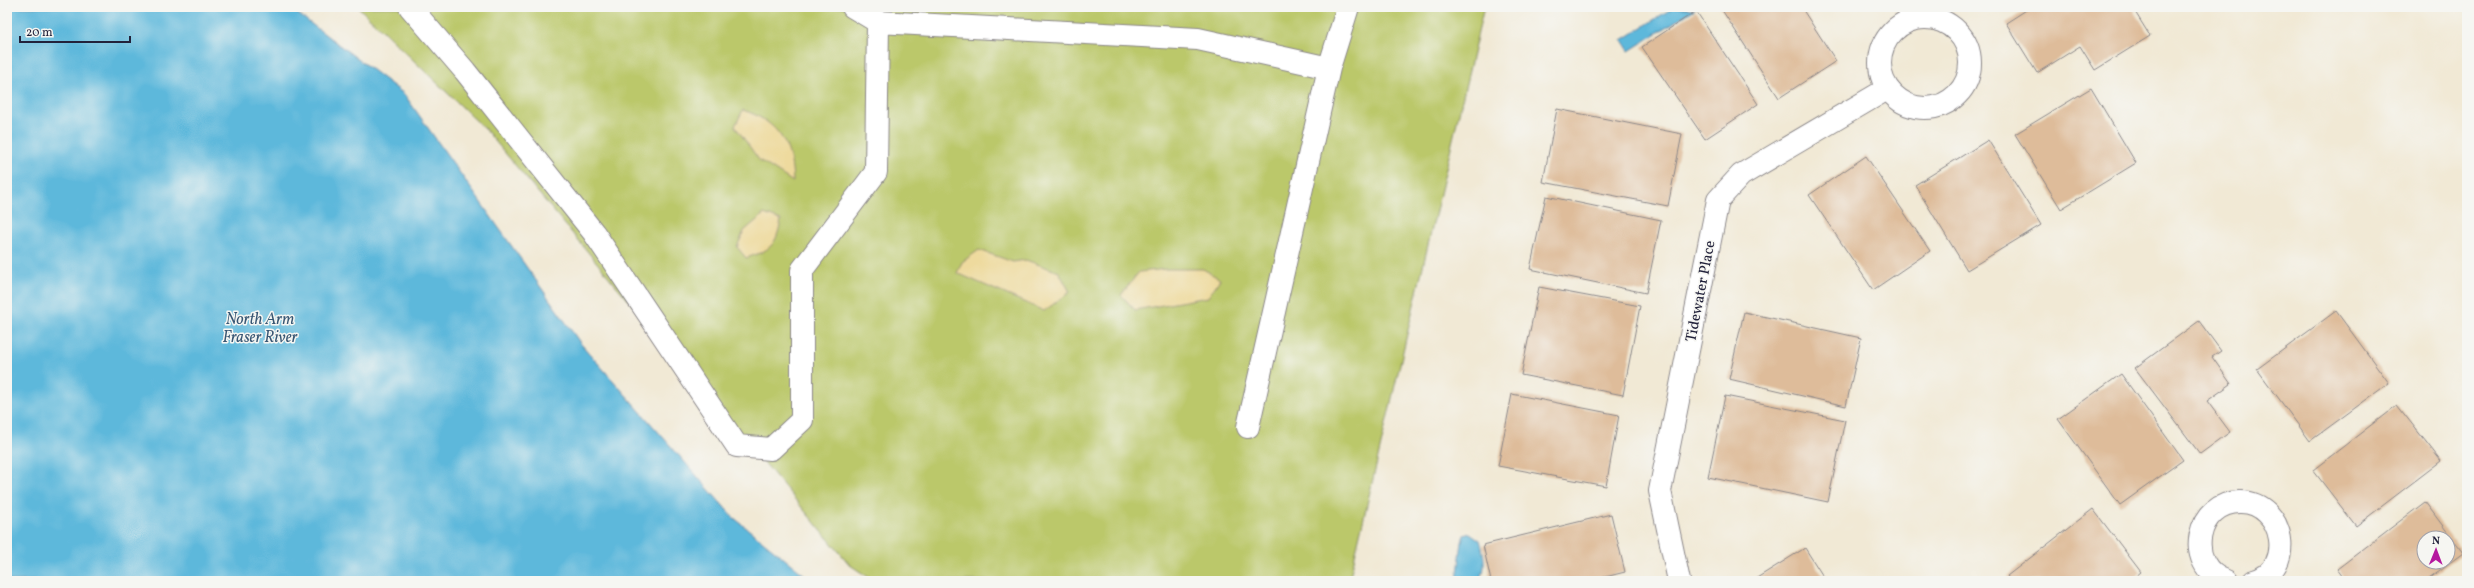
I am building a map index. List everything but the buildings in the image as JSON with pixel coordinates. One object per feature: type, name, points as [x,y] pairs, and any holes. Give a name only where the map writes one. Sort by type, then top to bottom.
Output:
[{"type":"street","points":[[410,7],[465,71],[594,233],[738,446],[771,449],[802,420],[802,270],[876,172],[878,22]]},
{"type":"street","points":[[853,7],[878,22],[1198,39],[1329,68]]},
{"type":"street","points":[[1248,427],[1329,68],[1348,7]]},
{"type":"street","points":[[1918,18],[1933,18],[1948,23],[1960,33],[1967,45],[1971,60],[1969,74],[1963,88],[1953,99],[1940,106],[1926,108],[1911,106],[1898,99],[1887,89],[1881,75],[1880,60],[1883,45],[1891,32],[1904,23],[1918,18]]},
{"type":"street","name":"Tidewater Place","points":[[1679,581],[1660,491],[1718,200],[1740,175],[1887,89]]},
{"type":"street","points":[[2226,581],[2218,578],[2208,570],[2198,545],[2200,531],[2206,520],[2215,510],[2228,504],[2241,502],[2255,505],[2266,512],[2275,522],[2280,535],[2280,549],[2276,562],[2266,578]]},
{"type":"green space","points":[[358,7],[1484,7],[1349,581],[874,581],[850,565],[485,129]]},
{"type":"sand","points":[[743,110],[766,121],[781,137],[790,157],[793,182],[759,160],[735,126]]},
{"type":"sand","points":[[764,214],[781,220],[777,236],[771,246],[766,250],[746,258],[737,247],[744,231]]},
{"type":"sand","points":[[979,250],[1013,262],[1026,260],[1059,272],[1070,292],[1044,311],[957,273],[962,262]]},
{"type":"sand","points":[[1167,269],[1203,269],[1220,279],[1208,297],[1135,310],[1121,295],[1139,272]]},
{"type":"water","name":"North Arm Fraser River","points":[[7,7],[289,7],[404,94],[581,344],[733,517],[812,581],[7,581]]},
{"type":"water","points":[[1674,7],[1695,9],[1629,51],[1622,40]]},
{"type":"water","points":[[1470,533],[1480,540],[1483,551],[1484,570],[1480,581],[1457,581],[1462,541],[1464,535]]}]
